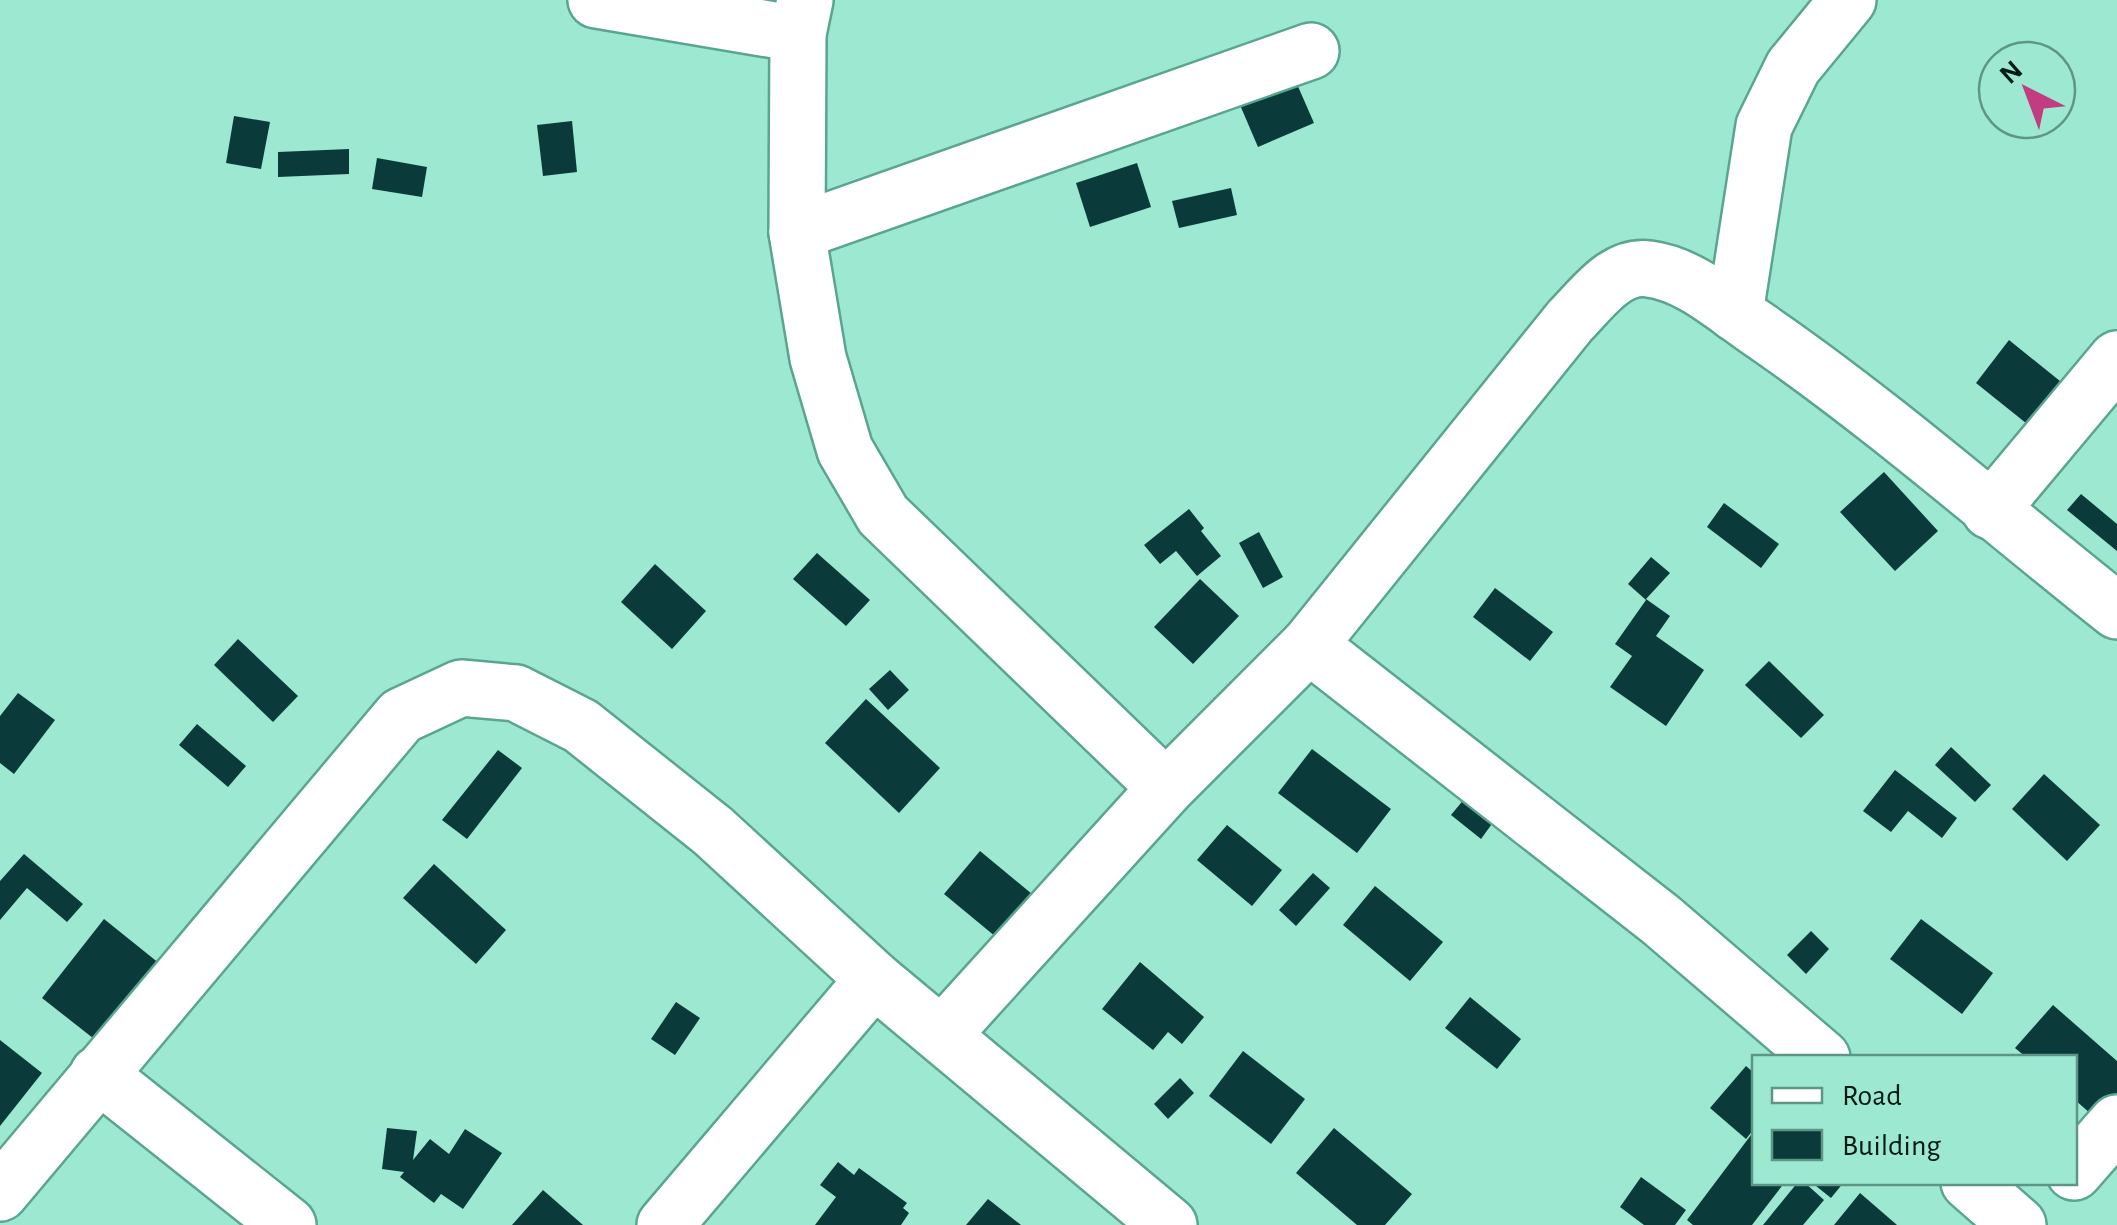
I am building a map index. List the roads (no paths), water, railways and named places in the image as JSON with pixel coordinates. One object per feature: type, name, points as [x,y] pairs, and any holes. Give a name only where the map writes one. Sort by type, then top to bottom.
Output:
[{"type":"street","points":[[596,0],[801,17],[797,232],[818,358],[844,450],[883,515],[1166,788]]},
{"type":"street","points":[[1735,313],[1764,126],[1794,66],[1848,0]]},
{"type":"street","points":[[797,232],[1311,51]]},
{"type":"street","points":[[942,1035],[1166,788],[1309,645],[1570,321],[1614,276],[1646,268],[1686,280],[1841,386],[1990,511],[2117,610]]},
{"type":"street","points":[[1990,511],[2117,359]]},
{"type":"street","points":[[1309,645],[1661,920],[1818,1055]]},
{"type":"street","points":[[0,1193],[401,716],[461,688],[516,693],[581,726],[713,831],[874,978],[1169,1225]]},
{"type":"street","points":[[665,1225],[874,978]]},
{"type":"street","points":[[98,1074],[288,1225]]},
{"type":"street","points":[[2077,1169],[2117,1123]]},
{"type":"street","points":[[1972,1185],[2018,1225]]},
{"type":"street","points":[[2029,1225],[2063,1185]]}]
